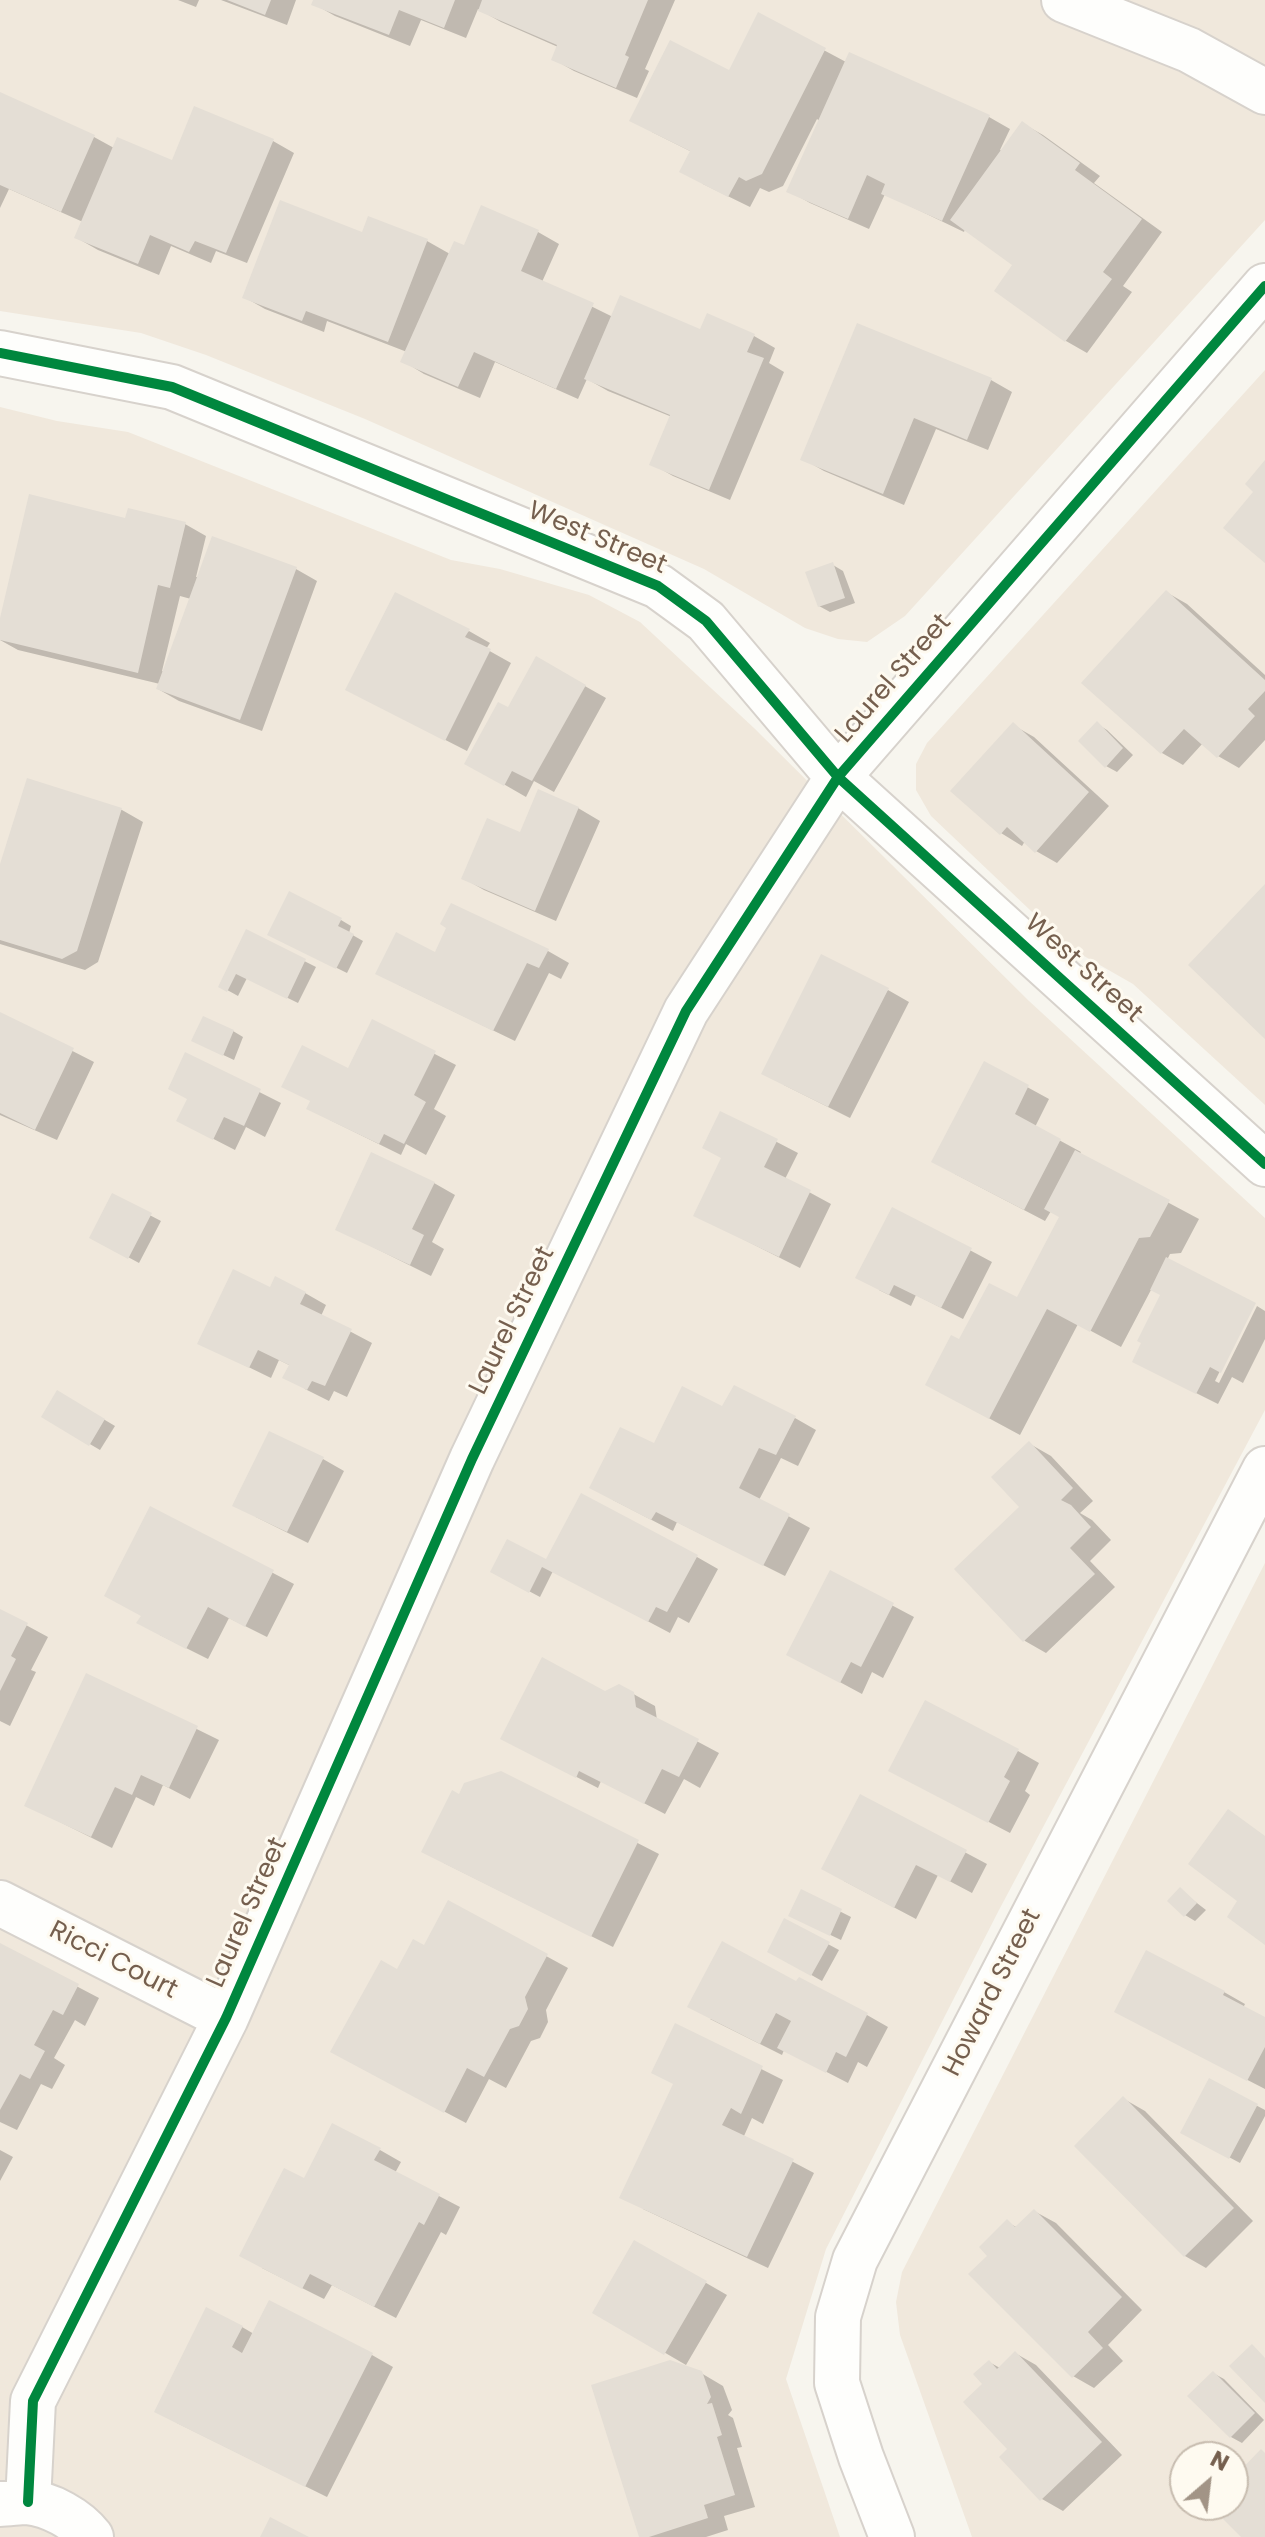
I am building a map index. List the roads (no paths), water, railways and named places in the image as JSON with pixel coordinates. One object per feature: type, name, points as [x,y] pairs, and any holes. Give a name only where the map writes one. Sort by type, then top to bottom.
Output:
[{"type":"street","points":[[1064,0],[1189,50],[1265,92]]},
{"type":"street","name":"Laurel Street","points":[[91,2537],[58,2512],[14,2503],[33,2401],[226,2018],[472,1459],[686,1011],[838,777],[1265,286]]},
{"type":"street","name":"West Street","points":[[0,353],[172,387],[658,586],[706,621],[838,777],[1265,1164]]},
{"type":"street","name":"Howard Street","points":[[892,2537],[837,2383],[838,2317],[855,2260],[1265,1469]]},
{"type":"street","name":"Ricci Court","points":[[0,1903],[226,2018]]}]
